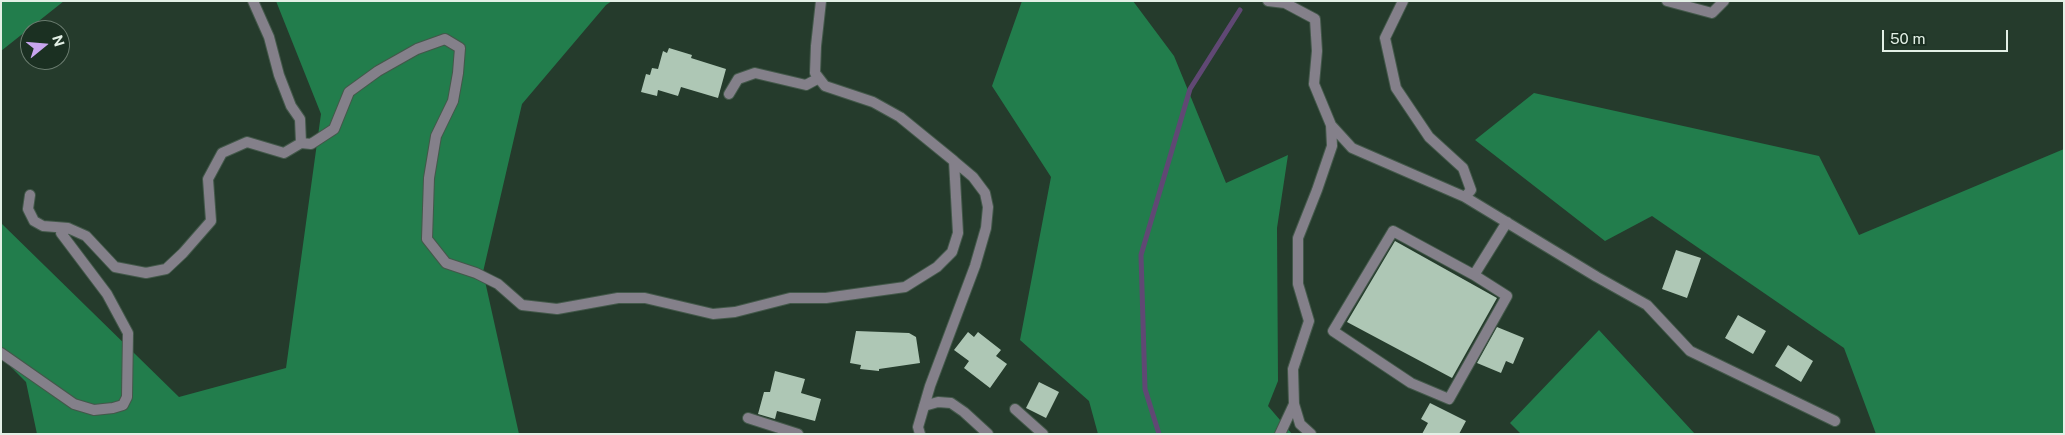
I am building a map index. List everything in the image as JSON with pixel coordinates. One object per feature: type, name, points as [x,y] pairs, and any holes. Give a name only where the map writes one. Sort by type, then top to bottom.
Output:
[{"type":"street","points":[[254,1],[269,37],[285,91],[291,106],[300,119],[301,143]]},
{"type":"street","points":[[821,1],[815,73],[825,86],[873,102],[900,117],[973,177],[985,193],[988,208],[986,228],[975,266],[946,340],[924,406],[918,427],[920,434]]},
{"type":"street","points":[[1268,1],[1285,2],[1315,19],[1317,51],[1314,84],[1331,124],[1352,148],[1465,197],[1647,305],[1690,351],[1835,421]]},
{"type":"street","points":[[1403,1],[1385,38],[1396,88],[1429,138],[1463,168],[1471,190],[1465,197]]},
{"type":"street","points":[[1666,1],[1712,13],[1724,1]]},
{"type":"street","points":[[30,195],[28,209],[34,221],[43,226],[68,228],[86,236],[115,267],[146,273],[166,269],[211,221],[208,180],[222,152],[247,142],[284,153],[301,143],[311,144],[334,129],[349,92],[371,76],[417,49],[445,39],[460,48],[458,73],[453,101],[436,136],[429,178],[426,225],[427,239],[446,263],[476,273],[498,284],[522,306],[557,309],[618,298],[645,298],[713,314],[735,312],[790,298],[835,297],[905,287],[929,272],[952,252],[958,233],[954,161]]},
{"type":"street","points":[[729,94],[738,79],[755,73],[806,85],[819,78]]},
{"type":"street","points":[[1311,434],[1300,424],[1294,404],[1293,369],[1309,321],[1298,284],[1298,238],[1332,146],[1331,124]]},
{"type":"street","points":[[1474,275],[1507,222]]},
{"type":"street","points":[[1,353],[74,404],[94,410],[123,405],[127,397],[128,333],[107,294],[61,233],[68,228]]},
{"type":"street","points":[[1393,231],[1474,275],[1507,296],[1449,399],[1411,383],[1332,332],[1393,231]]},
{"type":"street","points":[[924,406],[938,402],[951,403],[988,434]]},
{"type":"street","points":[[1280,434],[1294,404]]},
{"type":"street","points":[[1015,409],[1044,434]]},
{"type":"street","points":[[748,418],[798,434]]},
{"type":"green space","points":[[1,1],[64,1],[40,20],[20,20],[20,36],[1,51]]},
{"type":"green space","points":[[276,1],[612,1],[606,5],[522,104],[483,272],[519,434],[37,434],[26,382],[1,357],[1,223],[179,397],[286,368],[321,114]]},
{"type":"green space","points":[[1022,1],[1133,1],[1174,56],[1226,183],[1288,155],[1277,228],[1278,381],[1268,406],[1292,434],[1098,434],[1089,401],[1020,340],[1051,177],[992,86]]},
{"type":"green space","points":[[1534,93],[1819,156],[1859,235],[2064,149],[2064,434],[1876,434],[1844,348],[1652,216],[1605,241],[1475,140]]},
{"type":"green space","points":[[1599,330],[1695,434],[1521,434],[1510,423]]},
{"type":"building","points":[[669,48],[692,55],[691,58],[726,69],[718,98],[681,87],[678,96],[658,90],[657,96],[641,92],[646,74],[650,75],[652,68],[658,69],[663,51],[667,53]]},
{"type":"building","points":[[1395,241],[1497,298],[1452,378],[1347,322]]},
{"type":"building","points":[[1676,250],[1701,258],[1687,298],[1662,289]]},
{"type":"building","points":[[1738,315],[1766,331],[1753,354],[1725,338]]},
{"type":"building","points":[[1497,327],[1524,338],[1513,364],[1506,361],[1501,373],[1477,363]]},
{"type":"building","points":[[856,331],[909,333],[916,337],[920,363],[879,369],[879,371],[860,369],[861,365],[850,363]]},
{"type":"building","points":[[968,332],[974,337],[978,332],[1001,350],[996,356],[1007,364],[990,388],[964,368],[969,361],[954,350]]},
{"type":"building","points":[[1788,345],[1813,361],[1801,382],[1775,366]]},
{"type":"building","points":[[775,371],[805,379],[801,393],[821,399],[815,421],[777,411],[775,419],[758,414],[764,392],[770,392]]},
{"type":"building","points":[[1039,382],[1059,392],[1046,418],[1026,408]]},
{"type":"building","points":[[1430,403],[1466,421],[1459,434],[1422,434],[1428,423],[1421,419]]},
{"type":"waterway","points":[[1159,434],[1145,389],[1141,255],[1190,89],[1240,10]]}]
